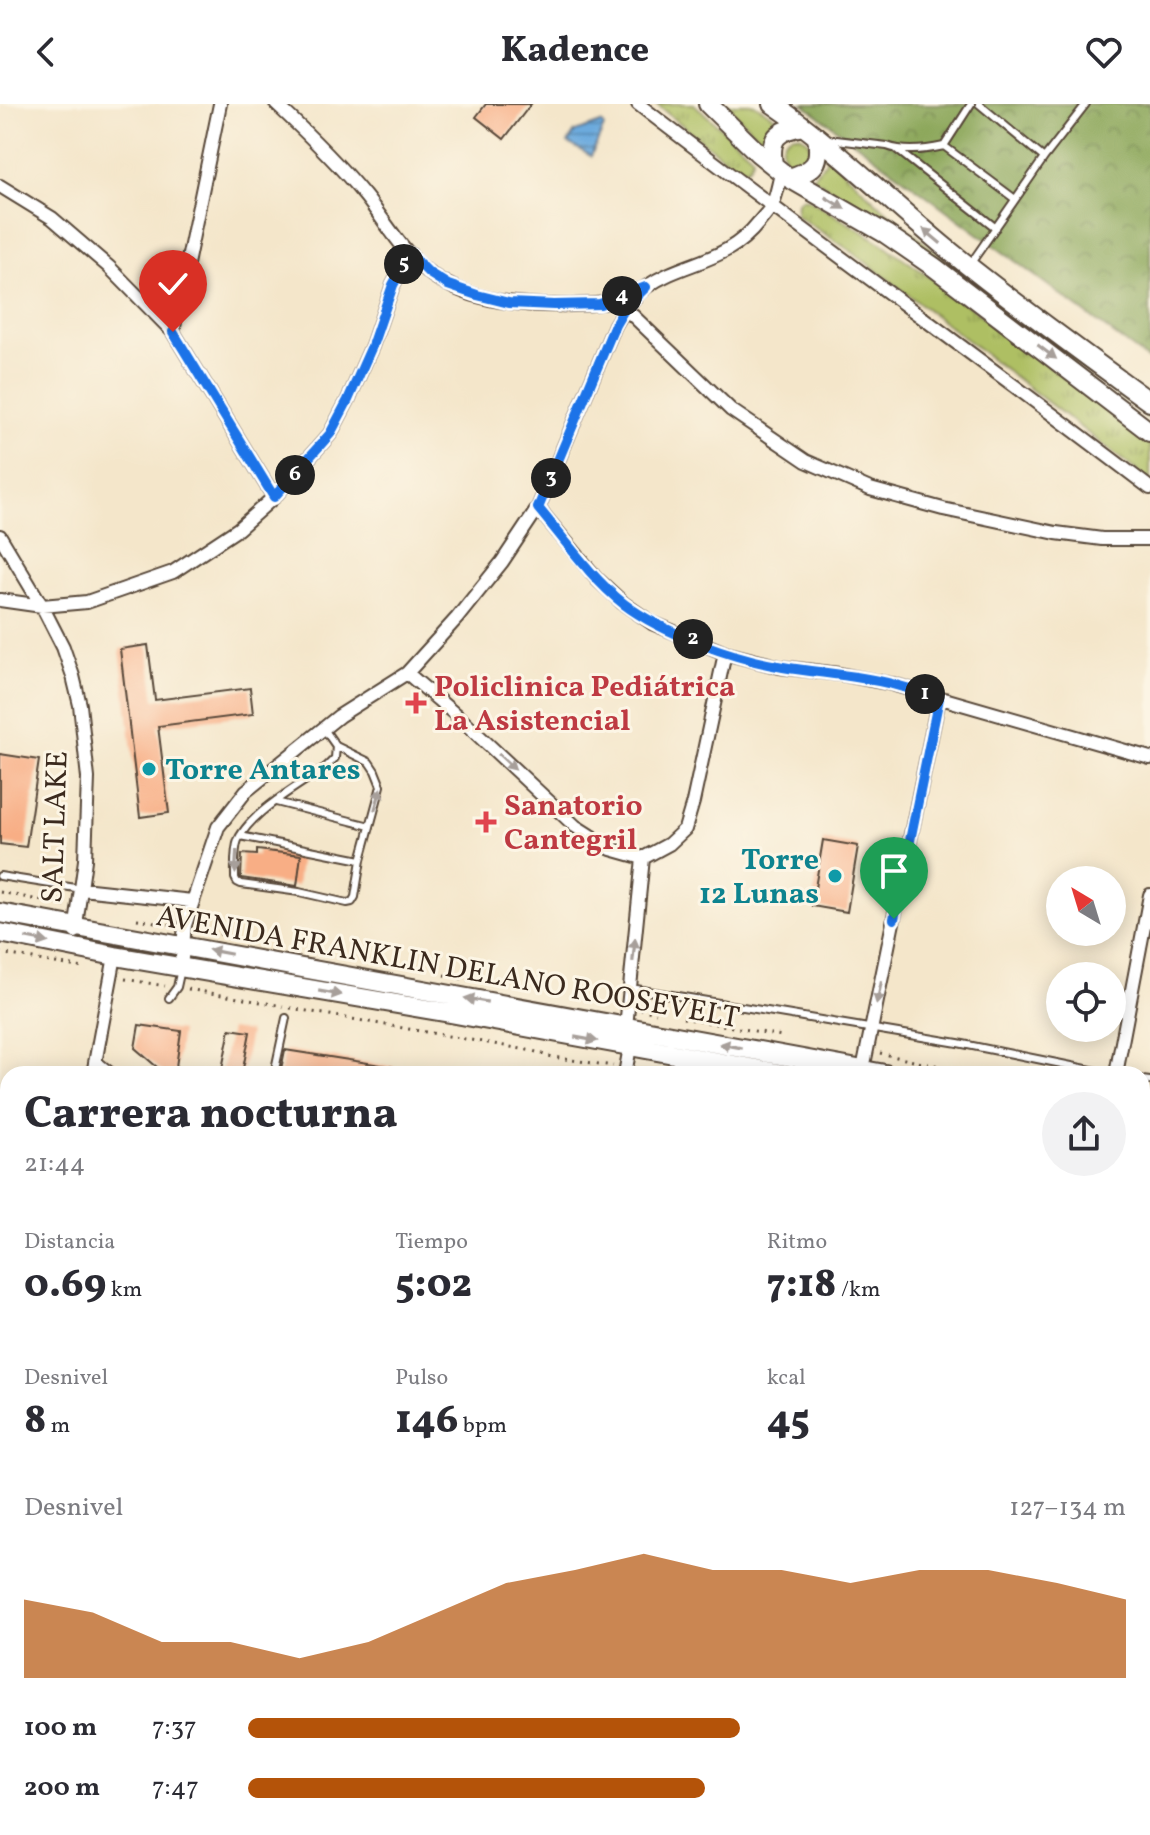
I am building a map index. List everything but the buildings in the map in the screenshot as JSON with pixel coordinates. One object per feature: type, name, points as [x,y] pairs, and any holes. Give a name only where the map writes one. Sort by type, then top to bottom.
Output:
[{"type":"main road","points":[[708,104],[781,171],[886,234],[934,267],[1150,432]]},
{"type":"main road","points":[[773,104],[969,266],[1150,402]]},
{"type":"main road","points":[[781,171],[771,152],[776,138],[787,129],[810,132]]},
{"type":"main road","points":[[781,171],[805,173],[812,168],[819,153],[810,132]]},
{"type":"main road","name":"AVENIDA FRANKLIN DELANO ROOSEVELT","points":[[0,913],[831,1066]]},
{"type":"main road","name":"AVENIDA FRANKLIN DELANO ROOSEVELT","points":[[0,933],[738,1066]]},
{"type":"street","points":[[173,332],[220,104]]},
{"type":"street","points":[[276,104],[364,194],[410,254],[429,273],[448,285],[509,303],[600,304],[646,287],[732,247],[750,234],[771,207],[781,171]]},
{"type":"street","points":[[638,104],[771,207],[1150,488]]},
{"type":"street","points":[[0,186],[52,218],[98,257],[173,332],[274,497]]},
{"type":"street","points":[[0,600],[42,606],[87,602],[173,572],[238,529],[274,497],[330,434],[372,346],[393,285],[410,254]]},
{"type":"street","points":[[181,968],[185,925],[218,827],[246,791],[339,716],[407,673],[493,573],[538,508],[615,325],[625,308],[646,287]]},
{"type":"street","points":[[625,308],[731,410],[806,461],[870,489],[943,509],[1056,533],[1102,539],[1150,539]]},
{"type":"street","points":[[538,508],[597,579],[623,603],[652,623],[725,653],[780,667],[892,684],[1150,758]]},
{"type":"street","name":"SALT LAKE","points":[[0,536],[63,647],[80,705],[88,778],[85,860],[73,947]]},
{"type":"street","points":[[407,673],[575,826],[611,849],[643,858],[669,844],[685,829],[725,653]]},
{"type":"street","points":[[864,1066],[939,698]]},
{"type":"street","points":[[626,1066],[630,1047],[626,1027],[643,858]]},
{"type":"street","points":[[82,889],[192,901]]},
{"type":"street","points":[[1115,1066],[1150,895]]},
{"type":"street","points":[[94,1066],[115,956]]},
{"type":"lane","points":[[810,132],[896,149],[929,149],[944,146],[971,104]]},
{"type":"lane","points":[[979,104],[1044,158]]},
{"type":"lane","points":[[969,266],[1044,158],[1086,104]]},
{"type":"lane","points":[[944,146],[1015,199]]},
{"type":"lane","points":[[896,149],[996,228]]},
{"type":"lane","points":[[324,729],[336,746],[369,762],[381,786],[361,860],[355,897],[347,903],[237,882],[237,842],[240,836],[260,813],[326,767],[335,758],[336,746]]},
{"type":"lane","points":[[276,802],[370,826]]},
{"type":"lane","points":[[240,836],[361,860]]},
{"type":"lane","points":[[0,876],[82,889]]},
{"type":"lane","points":[[169,998],[177,987],[181,968]]},
{"type":"lane","points":[[630,988],[958,1043],[1073,1066]]},
{"type":"lane","points":[[276,1066],[286,1018]]},
{"type":"path","points":[[0,953],[83,968]]},
{"type":"path","points":[[111,977],[512,1047],[599,1066]]},
{"type":"green space","points":[[656,104],[694,104],[753,157],[749,167],[740,171]]},
{"type":"green space","points":[[725,104],[754,104],[782,121],[772,129],[765,142]]},
{"type":"green space","points":[[803,104],[1150,104],[1150,361]]},
{"type":"green space","points":[[796,135],[806,139],[810,149],[806,159],[796,163],[786,159],[782,149],[786,139]]},
{"type":"green space","points":[[827,155],[876,202],[956,269],[1150,414],[1150,420],[896,230],[812,177],[825,163]]},
{"type":"green space","points":[[802,198],[883,244],[924,273],[1150,445],[1150,481],[854,253],[796,215],[797,202]]},
{"type":"water","points":[[601,123],[604,127],[591,156],[568,143],[575,132]]},
{"type":"place","name":"Policlinica Pediátrica La Asistencial","points":[[416,703]]},
{"type":"place","name":"Torre Antares","points":[[149,769]]},
{"type":"place","name":"Sanatorio Cantegril","points":[[486,822]]},
{"type":"place","name":"Torre 12 Lunas","points":[[835,876]]},
{"type":"route","points":[[173,332],[274,497],[330,434],[372,346],[393,285],[410,254],[429,273],[448,285],[509,303],[600,304],[646,287],[625,308],[615,325],[538,508],[597,579],[623,603],[652,623],[725,653],[780,667],[892,684],[939,698],[894,919]]}]
